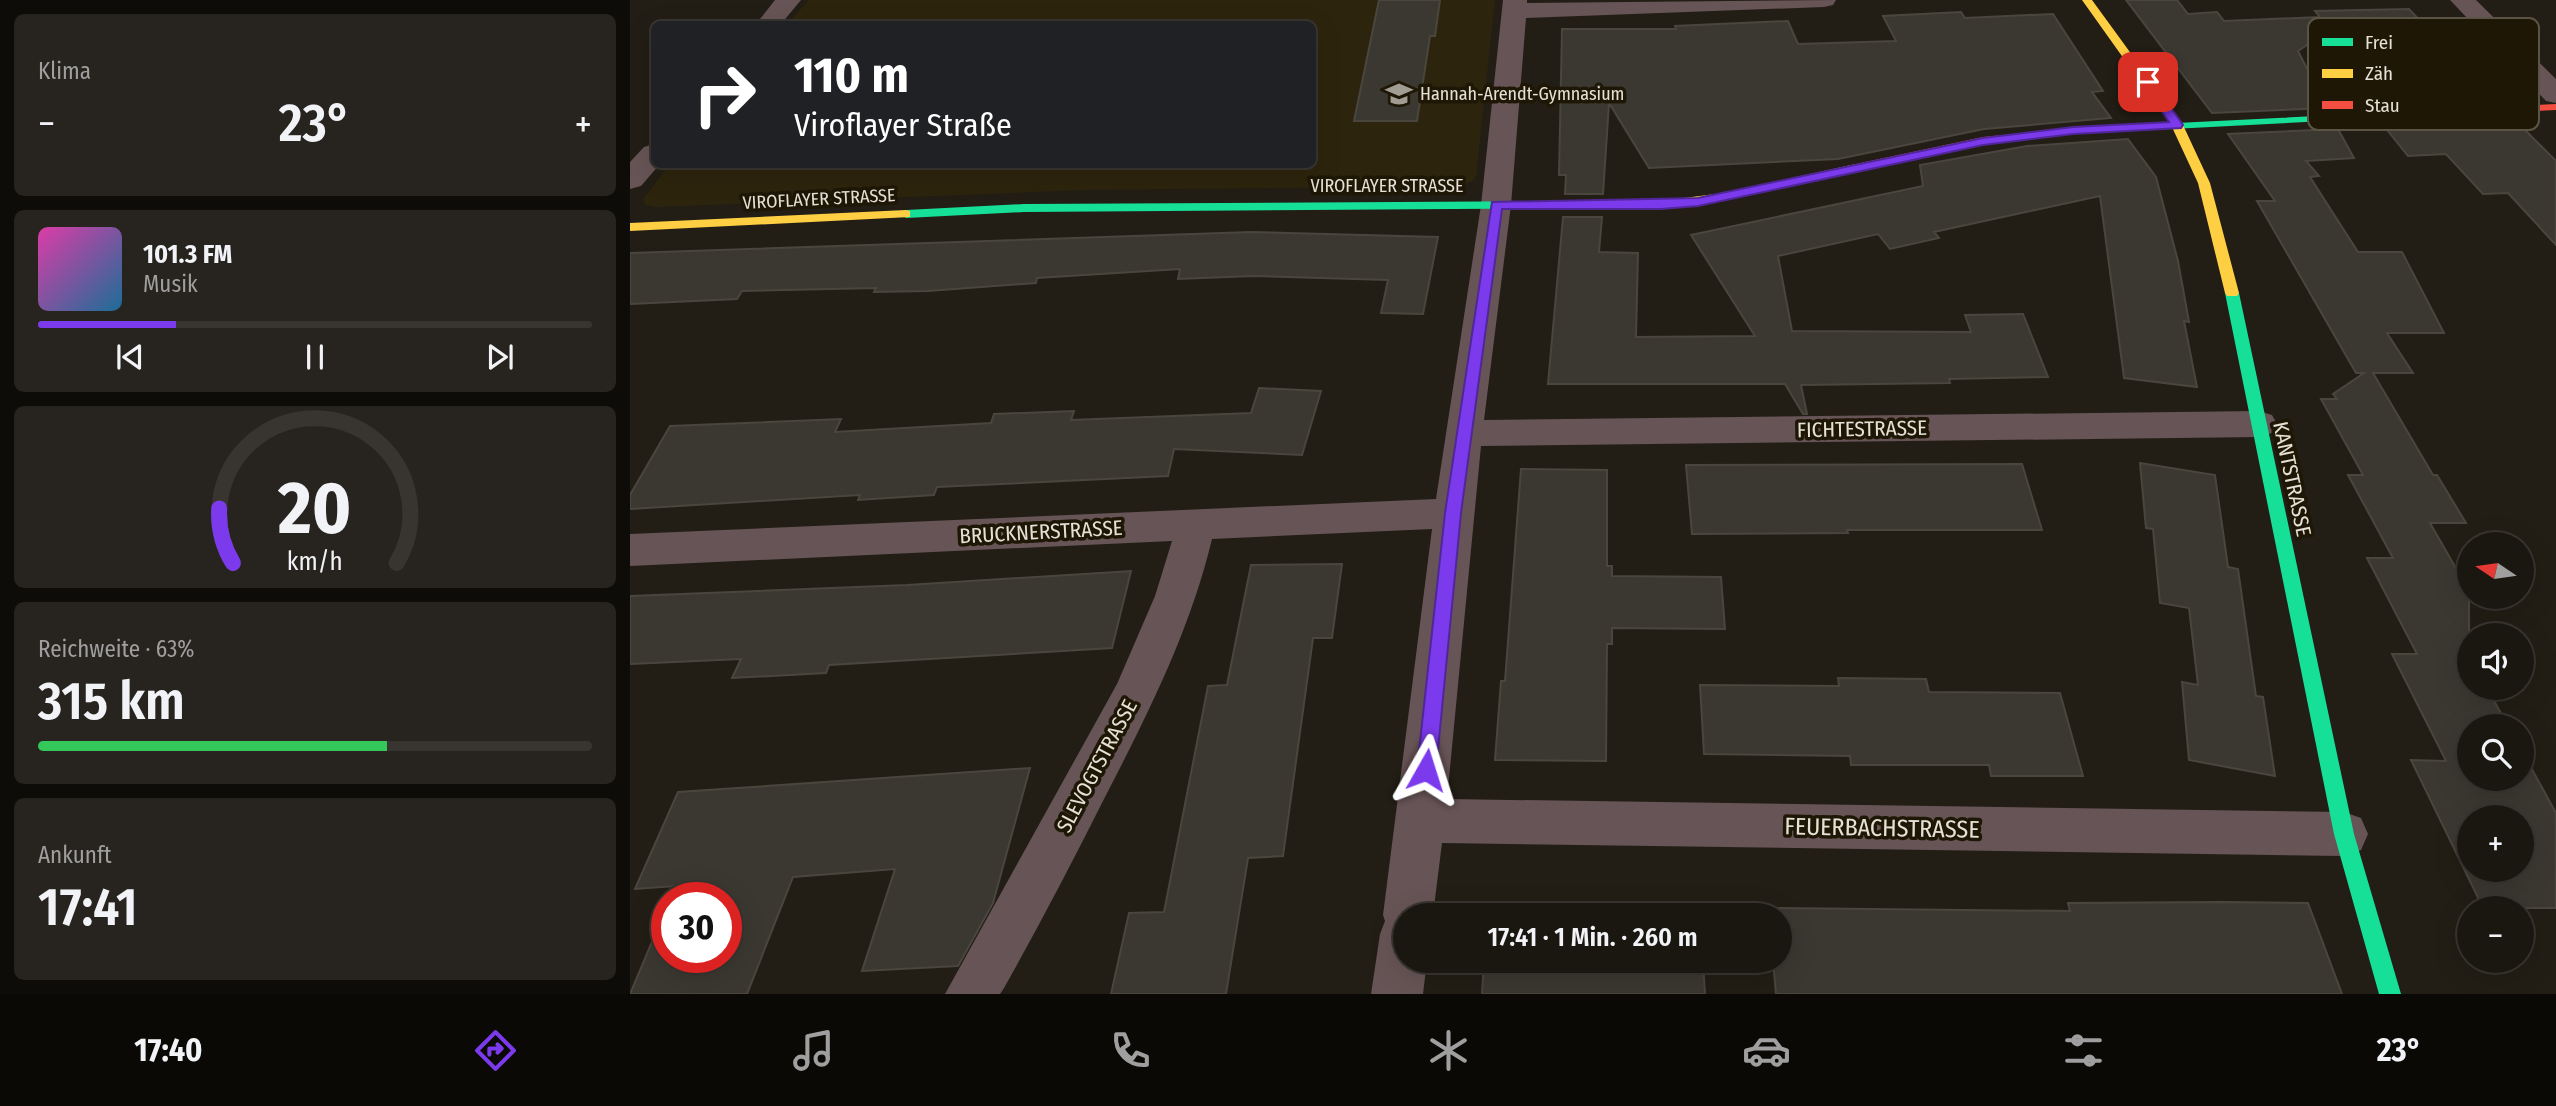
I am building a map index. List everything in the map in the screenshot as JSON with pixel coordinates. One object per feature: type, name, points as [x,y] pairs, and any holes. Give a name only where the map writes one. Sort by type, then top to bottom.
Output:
[{"type":"street","points":[[771,21],[789,0]]},
{"type":"street","points":[[1410,903],[1421,821],[1453,513],[1496,205],[1515,6],[1809,0]]},
{"type":"street","name":"KANTSTRASSE","points":[[2087,0],[2177,125],[2204,183],[2231,288],[2344,834],[2390,994]]},
{"type":"street","points":[[2462,0],[2480,18]]},
{"type":"street","points":[[2539,78],[2556,95]]},
{"type":"street","name":"VIROFLAYER STRASSE","points":[[630,227],[1024,208],[1661,205],[1698,202],[1983,141],[2073,131],[2308,119]]},
{"type":"street","points":[[630,180],[651,156]]},
{"type":"street","name":"FICHTESTRASSE","points":[[1465,433],[2259,424]]},
{"type":"street","name":"BRUCKNERSTRASSE","points":[[630,550],[1453,513]]},
{"type":"street","name":"SLEVOGTSTRASSE","points":[[971,994],[1010,931],[1133,700],[1168,621],[1186,570],[1196,526]]},
{"type":"street","name":"FEUERBACHSTRASSE","points":[[1421,821],[2344,834]]},
{"type":"street","points":[[1397,994],[1400,973]]},
{"type":"shaded area","name":"Hannah-Arendt-Gymnasium","points":[[809,0],[1495,0],[1476,176],[1471,182],[1458,186],[1086,190],[655,207],[645,205],[644,198],[667,168],[1316,168],[1316,21],[790,21]]},
{"type":"building","points":[[1379,0],[1440,0],[1435,36],[1430,36],[1417,121],[1354,121]]},
{"type":"building","points":[[2126,0],[2177,0],[2188,14],[2217,12],[2224,21],[2320,17],[2315,11],[2409,9],[2418,18],[2308,18],[2308,44],[2298,51],[2308,71],[2308,109],[2212,113]]},
{"type":"building","points":[[1961,12],[1965,18],[2053,14],[2103,91],[2092,92],[2111,118],[1984,129],[1838,159],[1649,168],[1609,103],[1603,194],[1565,194],[1566,175],[1559,175],[1562,29],[1676,29],[1675,26],[1788,21],[1798,44],[1896,41],[1883,16]]},
{"type":"building","points":[[2339,130],[2354,158],[2306,161],[2319,176],[2310,177],[2358,252],[2402,252],[2444,333],[2387,333],[2413,373],[2373,373],[2433,475],[2437,475],[2466,523],[2430,523],[2457,570],[2457,609],[2469,609],[2469,623],[2457,623],[2457,700],[2494,700],[2501,714],[2457,714],[2457,791],[2534,791],[2534,773],[2556,813],[2556,908],[2534,908],[2534,896],[2477,896],[2470,882],[2534,882],[2534,805],[2457,805],[2457,855],[2411,760],[2446,761],[2392,654],[2417,654],[2367,558],[2393,558],[2348,475],[2363,475],[2321,399],[2337,399],[2333,394],[2364,373],[2356,373],[2257,201],[2275,201],[2228,134]]},
{"type":"building","points":[[2387,130],[2525,130],[2556,161],[2556,245],[2508,193],[2483,194],[2446,154],[2408,156]]},
{"type":"building","points":[[2128,139],[2156,177],[2178,261],[2189,322],[2184,321],[2197,387],[2124,378],[2100,196],[1934,232],[1939,238],[1890,249],[1878,234],[1778,256],[1792,331],[1971,332],[1965,315],[2023,314],[2048,377],[1949,379],[1950,383],[1801,385],[1807,414],[1803,414],[1785,384],[1548,384],[1563,217],[1602,217],[1599,252],[1638,253],[1636,337],[1755,336],[1691,235],[1923,186],[1920,165],[2027,146]]},
{"type":"building","points":[[1251,232],[1438,237],[1423,314],[1381,313],[1388,280],[1253,276],[1178,279],[1180,269],[1037,278],[1036,283],[928,291],[874,292],[876,288],[742,291],[737,299],[630,304],[630,253]]},
{"type":"building","points":[[1259,388],[1321,391],[1302,455],[1174,449],[1168,476],[937,487],[934,495],[858,500],[860,495],[630,509],[630,495],[670,426],[841,419],[835,432],[991,423],[994,414],[1074,411],[1071,420],[1251,413]]},
{"type":"building","points":[[2140,463],[2215,475],[2228,567],[2238,569],[2256,696],[2263,697],[2275,776],[2189,760],[2182,682],[2198,685],[2189,608],[2160,603],[2153,529],[2146,528]]},
{"type":"building","points":[[2022,464],[2042,530],[1847,530],[1848,533],[1692,534],[1686,465]]},
{"type":"building","points":[[1521,469],[1607,470],[1607,566],[1612,566],[1612,576],[1721,577],[1725,629],[1612,628],[1612,644],[1607,644],[1606,761],[1495,760],[1501,681],[1505,681]]},
{"type":"building","points":[[1342,564],[1332,638],[1313,638],[1283,856],[1248,858],[1226,994],[1111,994],[1129,913],[1164,912],[1208,686],[1227,685],[1251,565]]},
{"type":"building","points":[[1131,571],[1112,648],[829,665],[826,673],[732,678],[741,659],[630,664],[630,596],[907,585]]},
{"type":"building","points":[[1838,678],[1926,679],[1929,692],[2060,693],[2083,776],[1991,776],[1989,765],[1851,765],[1850,756],[1704,754],[1700,685],[1839,686]]},
{"type":"building","points":[[1030,768],[993,903],[958,966],[862,971],[895,869],[793,877],[747,994],[630,994],[651,944],[651,973],[742,973],[742,882],[651,882],[651,888],[635,889],[678,792]]},
{"type":"building","points":[[2068,903],[2308,903],[2342,994],[1776,994],[1774,973],[1792,973],[1792,908],[2070,911]]},
{"type":"building","points":[[1483,973],[1704,973],[1705,994],[1482,994]]},
{"type":"traffic: fast","points":[[2075,131],[2308,119]]},
{"type":"traffic: fast","points":[[906,214],[1024,208],[1594,205]]},
{"type":"traffic: fast","points":[[2232,293],[2344,834],[2390,994]]},
{"type":"traffic: slow","points":[[2087,0],[2177,125],[2204,183],[2232,293]]},
{"type":"traffic: slow","points":[[1594,205],[1661,205],[1723,197],[1856,168]]},
{"type":"traffic: slow","points":[[630,227],[906,214]]},
{"type":"traffic: jam","points":[[2539,108],[2556,107]]},
{"type":"traffic: jam","points":[[1856,168],[1983,141],[2075,131]]},
{"type":"place","name":"Hannah-Arendt-Gymnasium","points":[[1399,94]]},
{"type":"route","points":[[1426,770],[1453,513],[1496,205],[1661,205],[1698,202],[1983,141],[2073,131],[2177,125],[2148,82]]}]
